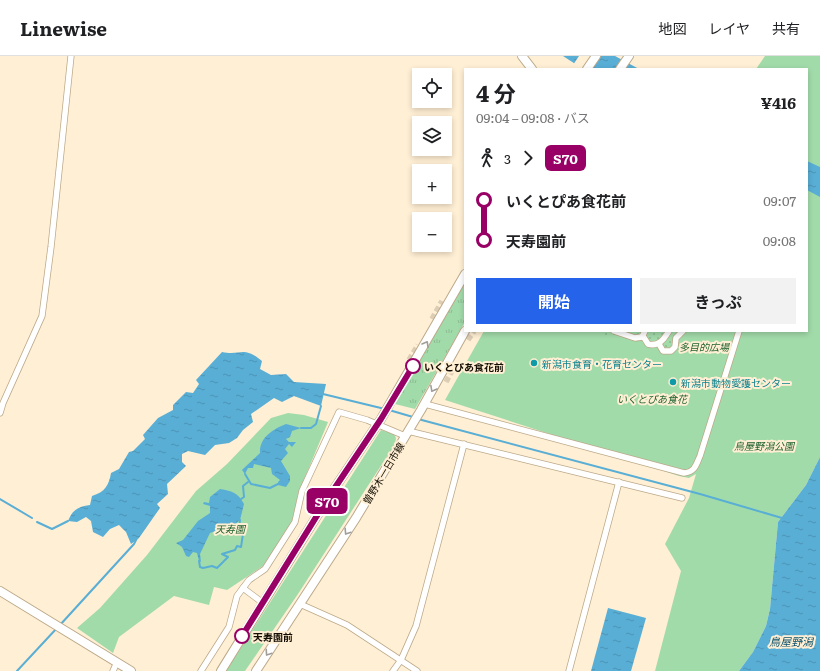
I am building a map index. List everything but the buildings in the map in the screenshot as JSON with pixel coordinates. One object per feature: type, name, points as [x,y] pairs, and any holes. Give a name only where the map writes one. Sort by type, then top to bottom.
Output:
[{"type":"main road","points":[[522,56],[531,68]]},
{"type":"main road","points":[[588,68],[596,56]]},
{"type":"main road","points":[[221,671],[328,498],[380,422],[464,276]]},
{"type":"main road","name":"曽野木一日市線","points":[[256,671],[356,518],[423,407],[464,332]]},
{"type":"main road","points":[[0,591],[131,671]]},
{"type":"street","points":[[0,414],[3,403],[42,316],[51,247],[71,56]]},
{"type":"street","points":[[617,332],[636,338],[644,334],[648,344],[659,344]]},
{"type":"street","points":[[659,344],[667,332]]},
{"type":"street","points":[[659,344],[663,351],[671,351],[675,347],[676,338],[682,332]]},
{"type":"street","points":[[423,407],[676,471],[690,473],[695,468],[700,456],[739,332]]},
{"type":"street","points":[[201,671],[229,628],[237,596],[249,580],[265,569],[296,522],[302,491],[339,412],[380,422],[408,431],[682,498]]},
{"type":"street","points":[[393,671],[400,660],[416,626],[464,444]]},
{"type":"street","points":[[569,671],[619,482]]},
{"type":"street","points":[[243,588],[263,603]]},
{"type":"street","points":[[300,604],[347,626],[417,671]]},
{"type":"street","points":[[113,671],[117,662]]},
{"type":"green space","points":[[765,56],[820,56],[820,457],[806,485],[778,522],[770,609],[766,626],[753,652],[739,671],[655,671],[681,571],[665,544],[689,498],[696,474],[689,478],[679,476],[445,400],[483,332],[808,332],[808,68],[757,68]]},
{"type":"green space","points":[[464,283],[464,324],[415,409],[395,404]]},
{"type":"green space","points":[[601,332],[679,332],[673,338],[672,349],[665,350],[647,340],[634,342],[620,336],[605,336]]},
{"type":"green space","name":"天寿園","points":[[288,413],[304,415],[328,422],[298,494],[293,521],[266,564],[227,590],[214,587],[209,605],[174,596],[119,637],[113,653],[77,628],[100,608],[147,555],[196,491],[227,464],[271,418]]},
{"type":"green space","points":[[381,430],[394,434],[396,438],[395,444],[298,594],[245,671],[226,671]]},
{"type":"water","points":[[563,56],[615,56],[637,68],[581,68]]},
{"type":"water","points":[[808,161],[820,167],[820,197],[808,191]]},
{"type":"water","points":[[222,352],[250,353],[262,361],[260,369],[271,375],[286,374],[294,382],[326,384],[321,406],[294,396],[282,402],[274,398],[251,414],[253,422],[243,430],[237,438],[229,443],[215,445],[205,455],[188,451],[182,454],[182,462],[186,466],[167,484],[168,494],[157,504],[160,508],[139,538],[131,544],[126,532],[119,525],[110,529],[103,537],[93,532],[91,521],[86,517],[77,522],[68,521],[74,511],[90,505],[92,496],[106,488],[111,473],[119,469],[129,452],[133,451],[145,439],[143,435],[158,418],[173,410],[173,405],[186,392],[193,393],[199,384],[196,380]]},
{"type":"water","points":[[286,424],[301,428],[292,431],[290,437],[286,439],[289,442],[296,442],[292,447],[289,444],[285,449],[288,453],[281,461],[290,476],[290,481],[286,487],[278,485],[280,480],[272,474],[271,468],[254,464],[253,468],[248,468],[245,474],[242,470],[260,453],[260,448],[264,439],[272,431]]},
{"type":"water","name":"鳥屋野潟","points":[[820,457],[820,671],[739,671],[753,652],[766,626],[770,609],[778,522],[806,485]]},
{"type":"water","points":[[220,489],[235,493],[242,500],[244,504],[240,520],[233,526],[231,531],[221,529],[210,533],[200,554],[201,562],[199,561],[197,553],[193,552],[189,557],[186,556],[182,547],[176,543],[183,540],[198,521],[210,513],[210,506],[203,504],[204,502],[209,503],[210,497]]},
{"type":"water","points":[[608,608],[646,618],[631,671],[591,671]]},
{"type":"pier","points":[[579,56],[600,56],[593,68],[578,68],[573,65]]},
{"type":"waterway","points":[[323,394],[385,409]]},
{"type":"waterway","points":[[301,428],[311,428],[316,424],[321,406]]},
{"type":"waterway","points":[[389,410],[413,417]]},
{"type":"waterway","points":[[418,419],[700,494],[782,518]]},
{"type":"waterway","points":[[245,474],[251,484],[270,488],[278,484]]},
{"type":"waterway","points":[[241,499],[244,497],[243,486],[248,482]]},
{"type":"waterway","points":[[0,499],[32,518]]},
{"type":"waterway","points":[[199,561],[200,567],[203,568],[212,566],[217,568],[228,557],[222,554],[235,550],[237,546],[241,547],[243,534],[239,529],[240,520]]},
{"type":"waterway","points":[[37,522],[52,529],[68,521]]},
{"type":"waterway","points":[[60,625],[134,544],[137,538]]},
{"type":"waterway","points":[[17,671],[57,628]]},
{"type":"tunnel","points":[[432,319],[442,301]]},
{"type":"tunnel","points":[[468,340],[473,332]]},
{"type":"tunnel","points":[[409,360],[418,345]]},
{"type":"tunnel","points":[[446,382],[454,367]]},
{"type":"bus line","name":"S70","points":[[242,636],[328,498],[381,419],[413,366]]},
{"type":"place","name":"新潟市食育・花育センター","points":[[534,363]]},
{"type":"place","name":"いくとぴあ食花前","points":[[413,366]]},
{"type":"place","name":"新潟市動物愛護センター","points":[[673,382]]},
{"type":"place","name":"天寿園前","points":[[242,636]]},
{"type":"park label","name":"多目的広場","points":[[704,346]]},
{"type":"park label","name":"いくとぴあ食花","points":[[652,398]]},
{"type":"park label","name":"鳥屋野潟公園","points":[[764,445]]}]
